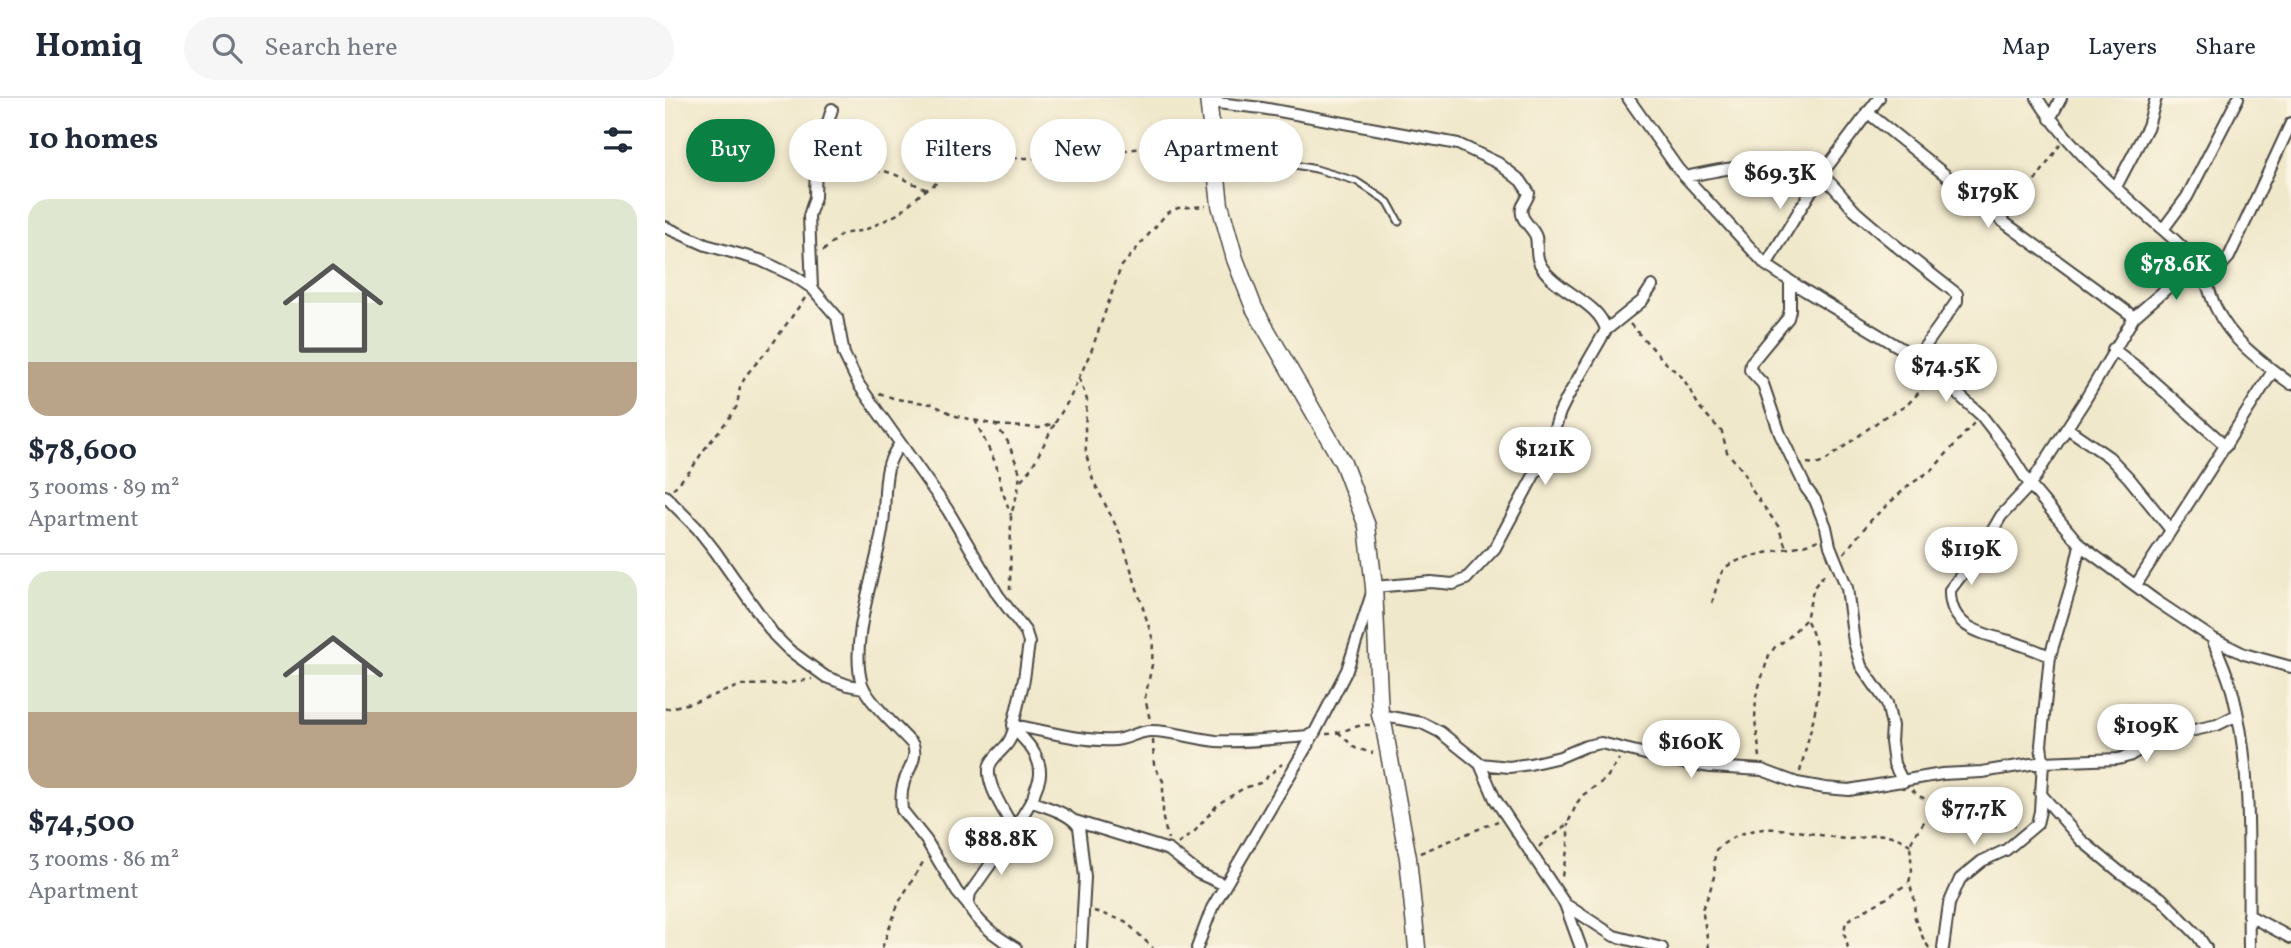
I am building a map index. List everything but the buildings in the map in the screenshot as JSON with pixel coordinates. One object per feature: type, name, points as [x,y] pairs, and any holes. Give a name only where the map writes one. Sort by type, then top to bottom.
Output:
[{"type":"street","points":[[1628,98],[1685,177],[1766,264],[1916,359],[1937,374],[1981,415],[2030,485],[2080,545],[2212,638],[2244,654],[2291,667]]},
{"type":"street","points":[[1766,264],[1821,175],[1879,98]]},
{"type":"street","points":[[2037,98],[2050,119],[2066,136],[2197,262],[2207,281],[2215,307],[2226,326],[2249,353],[2291,384]]},
{"type":"street","points":[[2050,119],[2061,98]]},
{"type":"street","points":[[2116,187],[2148,126],[2156,98]]},
{"type":"street","points":[[2164,228],[2187,197],[2238,98]]},
{"type":"street","points":[[1210,119],[1208,100],[1458,144],[1498,163],[1527,188],[1528,198],[1522,208],[1522,214],[1535,234],[1540,264],[1551,278],[1600,317],[1606,330]]},
{"type":"street","points":[[829,119],[832,109]]},
{"type":"street","points":[[1867,112],[2005,223],[2134,317]]},
{"type":"street","points":[[2207,281],[2228,257],[2291,123]]},
{"type":"street","points":[[1685,177],[1765,164],[1821,175],[1899,250],[1957,293],[1957,301],[1916,359]]},
{"type":"street","points":[[812,288],[809,216],[815,182]]},
{"type":"street","points":[[1218,182],[1220,205],[1235,259],[1254,308],[1343,463],[1367,526],[1374,586],[1382,721],[1408,858],[1417,948]]},
{"type":"street","points":[[665,227],[706,245],[760,260],[812,288],[837,317],[844,354],[859,386],[947,509],[998,595],[1026,632],[1029,643],[1014,727],[1008,745],[990,763],[988,775],[1014,829]]},
{"type":"street","points":[[2050,656],[1971,629],[1957,616],[1950,596],[1952,585],[1984,545],[2001,516],[2030,485],[2134,317],[2197,262]]},
{"type":"street","points":[[1790,281],[1788,317],[1750,370],[1763,384],[1780,434],[1806,488],[1815,500],[1828,535],[1847,588],[1860,666],[1887,703],[1895,764],[1903,782]]},
{"type":"street","points":[[1374,586],[1431,582],[1453,584],[1466,579],[1485,560],[1495,548],[1548,449],[1560,412],[1606,330],[1641,301],[1652,286]]},
{"type":"street","points":[[2113,349],[2226,446]]},
{"type":"street","points":[[2136,585],[2273,371]]},
{"type":"street","points":[[2067,428],[2109,457],[2171,530]]},
{"type":"street","points":[[900,444],[888,464],[882,533],[863,614],[859,664],[863,688],[915,750],[911,768],[903,784],[902,810],[931,846],[957,892],[987,927],[1002,941],[1016,948]]},
{"type":"street","points":[[665,496],[697,528],[774,635],[789,650],[826,677],[863,688]]},
{"type":"street","points":[[1943,948],[1949,904],[1959,879],[1982,861],[2006,849],[2037,824],[2043,762],[2041,745],[2050,656],[2080,545]]},
{"type":"street","points":[[1197,948],[1212,908],[1315,732],[1347,670],[1374,586]]},
{"type":"street","points":[[2212,638],[2226,671],[2242,747],[2248,821],[2249,948]]},
{"type":"street","points":[[1480,764],[1509,767],[1530,764],[1601,743],[1672,761],[1762,770],[1797,783],[1849,790],[1942,774],[1982,772],[2043,762],[2118,759],[2129,756],[2158,738],[2217,725],[2237,715]]},
{"type":"street","points":[[1382,721],[1422,723],[1440,732],[1480,764],[1495,799],[1565,904],[1581,948]]},
{"type":"street","points":[[1014,727],[1102,740],[1124,739],[1137,732],[1151,731],[1215,741],[1308,736],[1315,732]]},
{"type":"street","points":[[968,905],[970,893],[1032,800],[1041,775],[1032,748],[1014,727]]},
{"type":"street","points":[[2040,793],[2088,847],[2121,873],[2161,898],[2206,948]]},
{"type":"street","points":[[1032,800],[1075,821],[1169,850],[1198,873],[1225,885]]},
{"type":"street","points":[[1075,821],[1079,827],[1085,877],[1081,948]]},
{"type":"street","points":[[1565,904],[1614,936],[1662,948]]},
{"type":"street","points":[[2248,915],[2291,937]]},
{"type":"lane","points":[[1303,167],[1356,181],[1388,202],[1399,222]]},
{"type":"path","points":[[2005,223],[2066,136]]},
{"type":"path","points":[[810,256],[827,249],[842,234],[865,230],[898,214],[953,172],[990,153],[1016,158],[1047,158],[1139,149]]},
{"type":"path","points":[[887,173],[927,190]]},
{"type":"path","points":[[1020,481],[1032,467],[1079,378],[1121,267],[1167,213],[1178,208],[1220,205]]},
{"type":"path","points":[[665,496],[691,470],[702,451],[730,416],[737,406],[740,387],[747,374],[771,346],[812,288]]},
{"type":"path","points":[[1622,317],[1683,378],[1700,408],[1723,432],[1727,452],[1744,472],[1751,489],[1778,526],[1787,550]]},
{"type":"path","points":[[1794,460],[1810,464],[1825,461],[1884,417],[1906,406],[1937,374]]},
{"type":"path","points":[[1079,378],[1087,400],[1086,454],[1093,480],[1120,534],[1153,640],[1152,665],[1145,698],[1154,746],[1154,766],[1163,781],[1164,828],[1172,848],[1195,831],[1218,804],[1244,788],[1260,783],[1282,764]]},
{"type":"path","points":[[859,386],[896,399],[932,404],[956,416],[996,425],[1039,428],[1055,423]]},
{"type":"path","points":[[1762,770],[1755,720],[1756,696],[1769,655],[1806,619],[1814,587],[1872,519],[1908,486],[1933,469],[1981,415]]},
{"type":"path","points":[[975,420],[996,464],[1011,515]]},
{"type":"path","points":[[996,425],[1008,442],[1020,473],[1011,515],[1010,590]]},
{"type":"path","points":[[1712,603],[1722,572],[1728,565],[1750,556],[1811,543],[1828,535]]},
{"type":"path","points":[[1797,783],[1817,699],[1820,674],[1814,638],[1806,619]]},
{"type":"path","points":[[665,709],[695,702],[743,685],[783,684],[826,677]]},
{"type":"path","points":[[1315,732],[1338,732],[1382,721]]},
{"type":"path","points":[[1338,732],[1355,748],[1390,756]]},
{"type":"path","points":[[1558,893],[1567,846],[1568,823],[1573,811],[1583,795],[1601,783],[1619,759],[1634,751]]},
{"type":"path","points":[[1903,782],[1921,797],[1991,824],[2037,824]]},
{"type":"path","points":[[1929,948],[1915,918],[1914,898],[1909,882],[1912,871],[1910,845],[1937,804]]},
{"type":"path","points":[[1408,858],[1507,817]]},
{"type":"path","points":[[1532,855],[1568,823]]},
{"type":"path","points":[[1709,948],[1703,905],[1715,873],[1716,850],[1734,838],[1770,827],[1846,839],[1880,834],[1902,839],[1910,845]]},
{"type":"path","points":[[882,948],[899,902],[931,846]]},
{"type":"path","points":[[1848,948],[1844,932],[1846,921],[1909,882]]},
{"type":"path","points":[[1085,907],[1125,921],[1153,948]]}]
